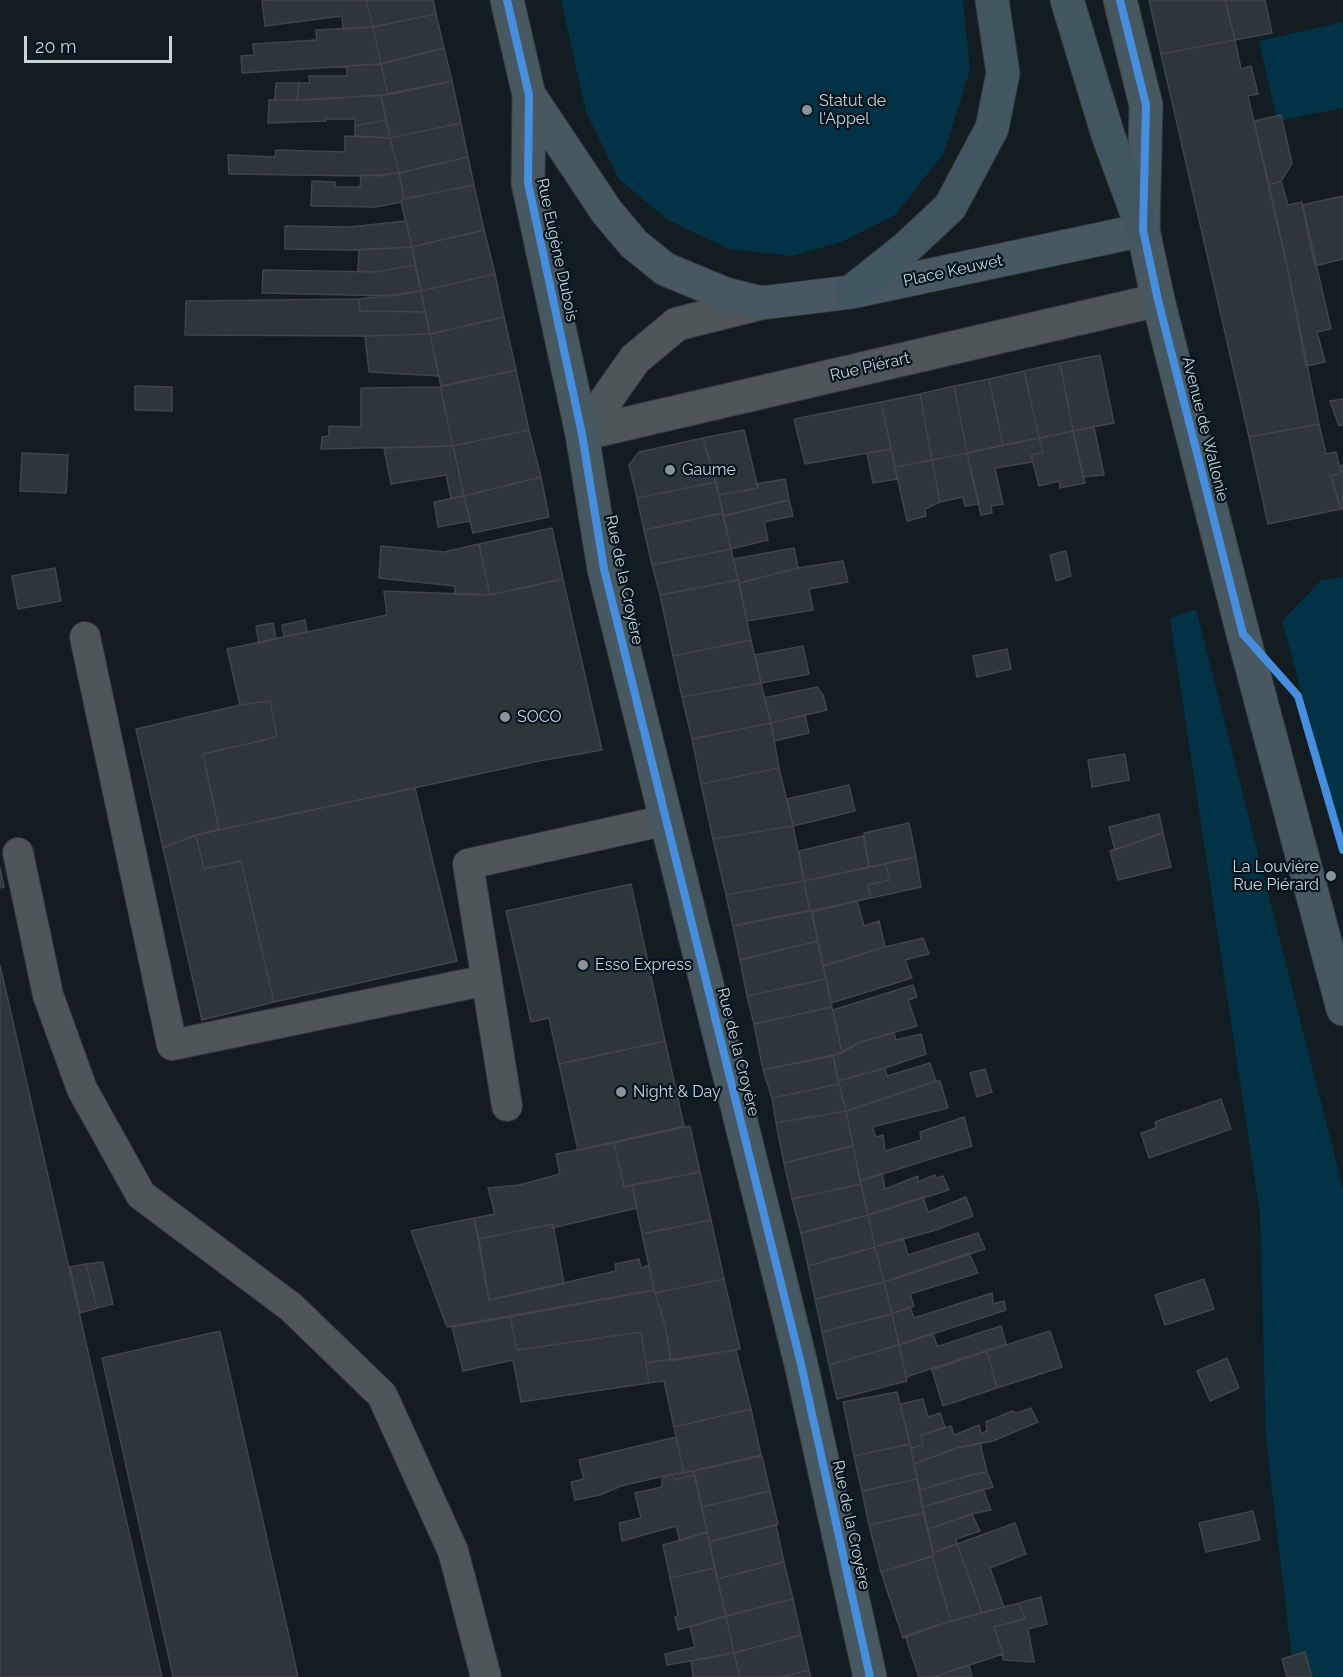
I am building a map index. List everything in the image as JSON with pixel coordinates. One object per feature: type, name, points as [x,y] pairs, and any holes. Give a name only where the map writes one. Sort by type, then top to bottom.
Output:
[{"type":"highway","points":[[851,292],[905,249],[950,207],[992,128],[1003,73],[992,0]]},
{"type":"highway","points":[[1067,0],[1108,135],[1143,230]]},
{"type":"main road","name":"Rue Eugène Dubois","points":[[507,0],[529,95],[528,183],[582,434]]},
{"type":"main road","name":"Avenue de Wallonie","points":[[1120,0],[1146,105],[1143,230],[1158,300],[1243,634],[1343,1009]]},
{"type":"main road","name":"Place Keuwet","points":[[529,95],[607,212],[634,244],[665,269],[725,294],[761,303],[851,292],[1143,230]]},
{"type":"main road","name":"Rue de la Croyère","points":[[582,434],[604,569],[801,1364],[870,1677]]},
{"type":"street","name":"Rue Piérart","points":[[582,434],[1158,300]]},
{"type":"street","name":"Place Keuwet","points":[[582,434],[635,359],[677,324],[761,303]]},
{"type":"lane","points":[[86,637],[172,1045],[487,980]]},
{"type":"lane","points":[[507,1107],[468,864],[667,820]]},
{"type":"lane","points":[[18,853],[48,995],[82,1089],[141,1195],[291,1307],[382,1395],[453,1551],[486,1677]]},
{"type":"shaded area","points":[[561,0],[963,0],[970,70],[944,153],[895,215],[841,242],[792,256],[729,249],[668,220],[619,179],[586,112]]},
{"type":"shaded area","points":[[1343,22],[1343,108],[1277,121],[1259,41]]},
{"type":"shaded area","points":[[1343,577],[1343,843],[1282,621],[1321,580]]},
{"type":"shaded area","points":[[1196,609],[1343,1189],[1343,1677],[1294,1677],[1266,1439],[1260,1214],[1170,618]]},
{"type":"building","points":[[366,0],[373,27],[343,29],[342,16],[265,26],[262,1]]},
{"type":"building","points":[[366,0],[433,0],[436,14],[373,27]]},
{"type":"building","points":[[1149,0],[1225,0],[1235,40],[1161,54]]},
{"type":"building","points":[[1225,0],[1265,0],[1272,33],[1235,40]]},
{"type":"building","points":[[436,14],[444,48],[381,64],[373,27]]},
{"type":"building","points":[[373,27],[381,64],[242,73],[241,56],[254,55],[253,44],[317,40],[316,30]]},
{"type":"building","points":[[1235,40],[1241,69],[1251,66],[1258,94],[1248,96],[1289,275],[1319,424],[1249,437],[1161,54]]},
{"type":"building","points":[[444,48],[452,81],[388,95],[381,64]]},
{"type":"building","points":[[381,64],[388,95],[297,100],[299,83],[310,83],[309,76],[347,76],[347,66]]},
{"type":"building","points":[[452,81],[461,123],[390,138],[381,95]]},
{"type":"building","points":[[276,83],[299,83],[297,100],[275,100]]},
{"type":"building","points":[[381,95],[386,120],[355,126],[355,119],[268,123],[269,100]]},
{"type":"building","points":[[1281,115],[1292,163],[1281,181],[1269,185],[1254,121]]},
{"type":"building","points":[[386,120],[390,138],[355,136],[355,126]]},
{"type":"building","points":[[461,123],[468,157],[399,173],[390,138]]},
{"type":"building","points":[[345,136],[390,138],[399,173],[363,176],[229,174],[228,155],[275,157],[276,150],[345,152]]},
{"type":"building","points":[[468,157],[474,185],[404,199],[399,173]]},
{"type":"building","points":[[399,173],[404,199],[401,202],[375,207],[311,206],[312,181],[335,182],[335,187],[360,187],[361,175],[379,176]]},
{"type":"building","points":[[1281,181],[1288,205],[1302,202],[1331,329],[1317,332],[1325,362],[1306,366],[1269,185]]},
{"type":"building","points":[[474,185],[484,230],[412,247],[401,202],[404,199]]},
{"type":"building","points":[[1343,196],[1343,259],[1315,266],[1302,205]]},
{"type":"building","points":[[406,221],[412,247],[349,250],[285,249],[285,226],[349,227]]},
{"type":"building","points":[[484,230],[495,274],[421,291],[412,247]]},
{"type":"building","points":[[412,247],[415,265],[376,272],[358,271],[359,250]]},
{"type":"building","points":[[415,265],[421,291],[393,296],[262,293],[263,270],[376,272]]},
{"type":"building","points":[[495,274],[504,317],[430,334],[421,291]]},
{"type":"building","points":[[421,291],[425,312],[360,311],[359,299]]},
{"type":"building","points":[[359,299],[360,311],[425,312],[430,334],[185,335],[186,301]]},
{"type":"building","points":[[504,317],[516,370],[441,386],[430,334]]},
{"type":"building","points":[[430,334],[439,376],[369,372],[365,336]]},
{"type":"building","points":[[1100,355],[1114,423],[1073,431],[1060,363]]},
{"type":"building","points":[[1060,363],[1073,431],[1039,438],[1024,371]]},
{"type":"building","points":[[516,370],[529,430],[453,446],[440,387]]},
{"type":"building","points":[[1024,371],[1039,438],[1003,445],[989,379]]},
{"type":"building","points":[[989,379],[1003,445],[967,453],[954,386]]},
{"type":"building","points":[[135,386],[172,387],[172,411],[135,410]]},
{"type":"building","points":[[954,386],[967,453],[932,460],[920,394]]},
{"type":"building","points":[[440,387],[453,446],[321,449],[322,437],[329,436],[329,426],[361,427],[361,388]]},
{"type":"building","points":[[920,394],[932,460],[895,467],[881,402]]},
{"type":"building","points":[[1343,399],[1343,425],[1339,426],[1330,401]]},
{"type":"building","points":[[881,402],[891,449],[805,464],[794,419]]},
{"type":"building","points":[[1319,424],[1326,454],[1336,452],[1341,473],[1331,476],[1341,509],[1268,524],[1249,437]]},
{"type":"building","points":[[1094,427],[1104,475],[1083,477],[1073,431]]},
{"type":"building","points":[[529,430],[541,477],[464,496],[453,446]]},
{"type":"building","points":[[744,430],[758,488],[719,495],[703,438]]},
{"type":"building","points":[[1073,431],[1085,483],[1060,488],[1059,481],[1039,486],[1031,455],[1043,453],[1039,438]]},
{"type":"building","points":[[703,438],[716,482],[637,498],[629,465],[639,452]]},
{"type":"building","points":[[1039,438],[1043,453],[1031,455],[1033,462],[995,468],[1003,504],[991,506],[992,513],[981,515],[967,453]]},
{"type":"building","points":[[453,446],[464,496],[451,498],[446,475],[391,484],[384,448]]},
{"type":"building","points":[[891,449],[897,479],[873,483],[867,453]]},
{"type":"building","points":[[22,453],[68,455],[66,493],[20,491]]},
{"type":"building","points":[[967,453],[979,504],[965,506],[963,497],[940,502],[932,460]]},
{"type":"building","points":[[932,460],[940,502],[925,509],[926,516],[907,521],[895,467]]},
{"type":"building","points":[[1343,465],[1343,509],[1341,509],[1331,476],[1341,473],[1340,466]]},
{"type":"building","points":[[541,477],[549,517],[473,533],[464,496]]},
{"type":"building","points":[[785,479],[789,500],[723,516],[719,495],[758,488],[756,484]]},
{"type":"building","points":[[716,482],[723,513],[644,530],[637,498]]},
{"type":"building","points":[[464,496],[470,521],[438,527],[434,502]]},
{"type":"building","points":[[789,500],[793,516],[764,522],[768,540],[731,549],[723,516]]},
{"type":"building","points":[[723,513],[731,549],[652,565],[644,530]]},
{"type":"building","points":[[552,528],[563,579],[490,595],[479,544]]},
{"type":"building","points":[[479,544],[490,595],[455,594],[455,586],[379,578],[381,546],[444,552]]},
{"type":"building","points":[[794,548],[798,568],[739,583],[733,559]]},
{"type":"building","points":[[731,549],[738,580],[660,595],[652,565]]},
{"type":"building","points":[[1066,551],[1071,576],[1056,581],[1050,555]]},
{"type":"building","points":[[843,561],[848,582],[809,589],[813,610],[747,621],[739,583],[798,568]]},
{"type":"building","points":[[55,568],[61,601],[18,609],[12,576]]},
{"type":"building","points":[[563,579],[602,750],[539,761],[219,830],[203,754],[277,737],[270,701],[240,705],[227,649],[387,615],[384,591],[490,595]]},
{"type":"building","points":[[738,580],[751,640],[673,656],[660,595]]},
{"type":"building","points":[[305,620],[307,632],[284,637],[282,625]]},
{"type":"building","points":[[273,623],[276,639],[259,643],[256,626]]},
{"type":"building","points":[[751,640],[761,683],[682,697],[673,656]]},
{"type":"building","points":[[803,646],[809,674],[761,683],[755,655]]},
{"type":"building","points":[[1007,649],[1011,669],[977,677],[973,656]]},
{"type":"building","points":[[761,683],[771,723],[692,739],[682,697]]},
{"type":"building","points":[[817,687],[823,695],[827,710],[771,723],[764,698]]},
{"type":"building","points":[[270,701],[277,737],[203,754],[219,829],[163,848],[136,729],[240,705]]},
{"type":"building","points":[[805,715],[809,733],[774,741],[771,723]]},
{"type":"building","points":[[771,723],[779,768],[701,784],[692,739]]},
{"type":"building","points":[[1125,754],[1129,780],[1092,787],[1088,760]]},
{"type":"building","points":[[779,768],[793,826],[713,839],[701,784]]},
{"type":"building","points":[[849,785],[855,811],[793,826],[787,799]]},
{"type":"building","points":[[415,788],[457,961],[274,1002],[241,861],[204,869],[196,835]]},
{"type":"building","points":[[1159,814],[1163,833],[1115,850],[1109,827]]},
{"type":"building","points":[[909,823],[916,857],[869,867],[864,833]]},
{"type":"building","points":[[793,826],[804,881],[726,895],[713,839]]},
{"type":"building","points":[[1163,833],[1171,867],[1118,880],[1110,851]]},
{"type":"building","points":[[196,835],[204,869],[241,861],[274,1002],[202,1020],[163,848]]},
{"type":"building","points":[[863,836],[869,867],[804,881],[799,851]]},
{"type":"building","points":[[916,857],[921,887],[871,898],[868,885],[890,880],[885,864]]},
{"type":"building","points":[[885,864],[890,880],[868,885],[871,898],[810,911],[804,881]]},
{"type":"building","points":[[0,868],[4,887],[0,888]]},
{"type":"building","points":[[804,881],[810,911],[733,926],[726,895]]},
{"type":"building","name":"Esso Express","points":[[631,884],[665,1041],[559,1064],[549,1018],[531,1022],[506,911]]},
{"type":"building","points":[[857,901],[864,926],[879,921],[885,947],[823,966],[812,912]]},
{"type":"building","points":[[811,910],[818,941],[740,960],[733,926]]},
{"type":"building","points":[[923,938],[929,954],[905,960],[912,978],[831,1003],[823,966]]},
{"type":"building","points":[[818,941],[826,979],[747,996],[740,960]]},
{"type":"building","points":[[0,965],[162,1677],[0,1677]]},
{"type":"building","points":[[826,979],[832,1007],[754,1024],[747,996]]},
{"type":"building","points":[[913,985],[917,997],[908,1000],[917,1026],[860,1042],[842,1053],[833,1010]]},
{"type":"building","points":[[832,1007],[842,1053],[763,1070],[754,1024]]},
{"type":"building","points":[[894,1033],[896,1040],[921,1034],[926,1054],[838,1081],[833,1056],[860,1042]]},
{"type":"building","name":"Night & Day","points":[[665,1041],[684,1126],[578,1150],[559,1064]]},
{"type":"building","points":[[833,1056],[839,1084],[772,1098],[763,1070]]},
{"type":"building","points":[[930,1063],[936,1081],[846,1111],[838,1081],[885,1068],[887,1076]]},
{"type":"building","points":[[985,1069],[992,1092],[977,1097],[970,1073]]},
{"type":"building","points":[[940,1081],[948,1108],[872,1127],[876,1137],[883,1135],[885,1151],[921,1140],[920,1132],[964,1117],[972,1146],[860,1181],[846,1111]]},
{"type":"building","points":[[839,1084],[846,1111],[776,1123],[772,1098]]},
{"type":"building","points":[[1221,1099],[1231,1129],[1149,1158],[1141,1133],[1156,1128],[1155,1122]]},
{"type":"building","points":[[846,1111],[853,1146],[784,1163],[776,1123]]},
{"type":"building","points":[[690,1126],[700,1172],[624,1187],[614,1143]]},
{"type":"building","points":[[614,1143],[624,1187],[632,1185],[637,1208],[552,1228],[553,1224],[479,1239],[474,1218],[495,1214],[488,1188],[519,1185],[560,1174],[556,1154]]},
{"type":"building","points":[[853,1146],[861,1184],[792,1199],[784,1163]]},
{"type":"building","points":[[700,1172],[711,1220],[642,1234],[632,1185]]},
{"type":"building","points":[[882,1173],[885,1189],[918,1176],[918,1182],[935,1175],[936,1178],[943,1176],[949,1190],[868,1215],[860,1181]]},
{"type":"building","points":[[861,1184],[868,1215],[801,1233],[792,1199]]},
{"type":"building","points":[[923,1197],[928,1212],[966,1197],[973,1216],[936,1230],[875,1247],[868,1215]]},
{"type":"building","points":[[868,1215],[875,1247],[808,1266],[801,1233]]},
{"type":"building","points":[[474,1218],[489,1300],[616,1271],[615,1264],[639,1259],[641,1268],[649,1265],[654,1290],[447,1327],[411,1231]]},
{"type":"building","points":[[711,1220],[724,1279],[655,1293],[642,1234]]},
{"type":"building","points":[[553,1224],[564,1284],[489,1300],[479,1239]]},
{"type":"building","points":[[978,1233],[985,1249],[884,1282],[875,1247],[903,1238],[908,1255]]},
{"type":"building","points":[[875,1247],[884,1282],[815,1299],[808,1266]]},
{"type":"building","points":[[969,1253],[978,1273],[910,1294],[914,1306],[892,1314],[884,1282]]},
{"type":"building","points":[[103,1262],[113,1304],[97,1308],[86,1264]]},
{"type":"building","points":[[86,1264],[97,1308],[80,1313],[70,1267]]},
{"type":"building","points":[[724,1279],[740,1349],[671,1361],[665,1325],[655,1293]]},
{"type":"building","points":[[1204,1279],[1214,1309],[1165,1325],[1155,1295]]},
{"type":"building","points":[[884,1282],[892,1314],[822,1332],[815,1299]]},
{"type":"building","points":[[654,1290],[665,1325],[671,1359],[646,1363],[641,1332],[517,1350],[510,1317]]},
{"type":"building","points":[[992,1293],[993,1304],[1004,1301],[1006,1310],[899,1345],[892,1314],[910,1307],[914,1318]]},
{"type":"building","points":[[892,1314],[899,1345],[829,1365],[822,1332]]},
{"type":"building","points":[[510,1317],[517,1350],[641,1332],[649,1383],[521,1402],[513,1360],[463,1371],[452,1327]]},
{"type":"building","points":[[1001,1326],[1006,1344],[906,1377],[899,1345],[933,1333],[937,1346]]},
{"type":"building","points":[[220,1331],[298,1677],[173,1677],[102,1358]]},
{"type":"building","points":[[1050,1331],[1062,1367],[997,1388],[987,1351]]},
{"type":"building","points":[[899,1345],[907,1381],[837,1399],[829,1365]]},
{"type":"building","points":[[736,1350],[751,1409],[674,1427],[664,1381],[649,1383],[646,1363]]},
{"type":"building","points":[[987,1351],[997,1388],[943,1406],[932,1370]]},
{"type":"building","points":[[1227,1358],[1239,1388],[1210,1401],[1197,1371]]},
{"type":"building","points":[[897,1392],[910,1444],[854,1456],[843,1402]]},
{"type":"building","points":[[923,1399],[928,1417],[940,1413],[945,1427],[921,1435],[923,1445],[911,1448],[900,1404]]},
{"type":"building","points":[[1031,1408],[1038,1422],[993,1441],[957,1448],[914,1464],[911,1448],[923,1445],[921,1435],[951,1426],[954,1435],[979,1425],[981,1434],[987,1431],[986,1422],[1012,1411],[1016,1413]]},
{"type":"building","points":[[751,1409],[761,1455],[684,1473],[674,1427]]},
{"type":"building","points":[[676,1437],[684,1473],[621,1486],[600,1495],[575,1500],[571,1482],[584,1479],[579,1460]]},
{"type":"building","points":[[980,1443],[987,1472],[920,1490],[914,1464],[957,1448]]},
{"type":"building","points":[[910,1444],[917,1479],[862,1491],[854,1456]]},
{"type":"building","points":[[762,1456],[770,1491],[702,1507],[693,1471]]},
{"type":"building","points":[[693,1471],[695,1475],[674,1480],[673,1474]]},
{"type":"building","points":[[987,1472],[993,1487],[923,1507],[920,1490]]},
{"type":"building","points":[[673,1474],[674,1480],[695,1475],[707,1532],[680,1541],[676,1526],[622,1541],[619,1523],[641,1518],[635,1493],[662,1487],[662,1478]]},
{"type":"building","points":[[917,1479],[923,1513],[869,1525],[862,1491]]},
{"type":"building","points":[[983,1489],[991,1510],[928,1529],[923,1507]]},
{"type":"building","points":[[770,1491],[778,1524],[709,1542],[702,1507]]},
{"type":"building","points":[[1253,1511],[1260,1540],[1206,1552],[1199,1523]]},
{"type":"building","points":[[923,1513],[934,1556],[881,1572],[869,1525]]},
{"type":"building","points":[[972,1514],[980,1531],[956,1539],[957,1544],[933,1553],[928,1529]]},
{"type":"building","points":[[1015,1523],[1026,1554],[990,1568],[1004,1607],[982,1613],[957,1544]]},
{"type":"building","points":[[776,1525],[784,1562],[717,1579],[709,1542]]},
{"type":"building","points":[[707,1532],[715,1568],[670,1578],[663,1545]]},
{"type":"building","points":[[957,1544],[982,1613],[951,1621],[932,1556],[934,1556],[933,1553]]},
{"type":"building","points":[[932,1556],[951,1621],[903,1638],[881,1572]]},
{"type":"building","points":[[784,1562],[793,1599],[726,1616],[717,1579]]},
{"type":"building","points":[[715,1568],[726,1616],[678,1630],[675,1617],[678,1615],[670,1578]]},
{"type":"building","points":[[1041,1597],[1047,1624],[1028,1629],[1034,1662],[1003,1660],[994,1627],[1025,1619],[1019,1603]]},
{"type":"building","points":[[793,1599],[801,1635],[734,1653],[726,1616]]},
{"type":"building","points":[[1019,1603],[1025,1619],[994,1627],[1003,1654],[933,1677],[919,1677],[905,1636]]},
{"type":"building","points":[[726,1616],[734,1653],[667,1665],[665,1654],[695,1647],[690,1627]]},
{"type":"building","points":[[801,1635],[809,1670],[780,1677],[740,1677],[734,1653]]},
{"type":"building","points":[[1305,1652],[1312,1677],[1287,1677],[1282,1659]]},
{"type":"building","points":[[734,1653],[740,1677],[693,1677],[691,1661]]},
{"type":"building","points":[[969,1665],[972,1677],[933,1677]]},
{"type":"building","points":[[809,1670],[811,1677],[780,1677]]},
{"type":"cycle path","points":[[507,0],[529,95],[528,183],[582,434],[604,569],[801,1364],[870,1677]]},
{"type":"cycle path","points":[[1120,0],[1146,105],[1143,230],[1158,300],[1243,634],[1298,696],[1343,850]]},
{"type":"place","name":"Statut de l'Appel","points":[[807,110]]},
{"type":"place","name":"Gaume","points":[[670,470]]},
{"type":"place","name":"SOCO","points":[[505,717]]},
{"type":"place","name":"La Louvière Rue Piérard","points":[[1331,876]]},
{"type":"place","name":"Esso Express","points":[[583,965]]},
{"type":"place","name":"Night & Day","points":[[621,1092]]}]
